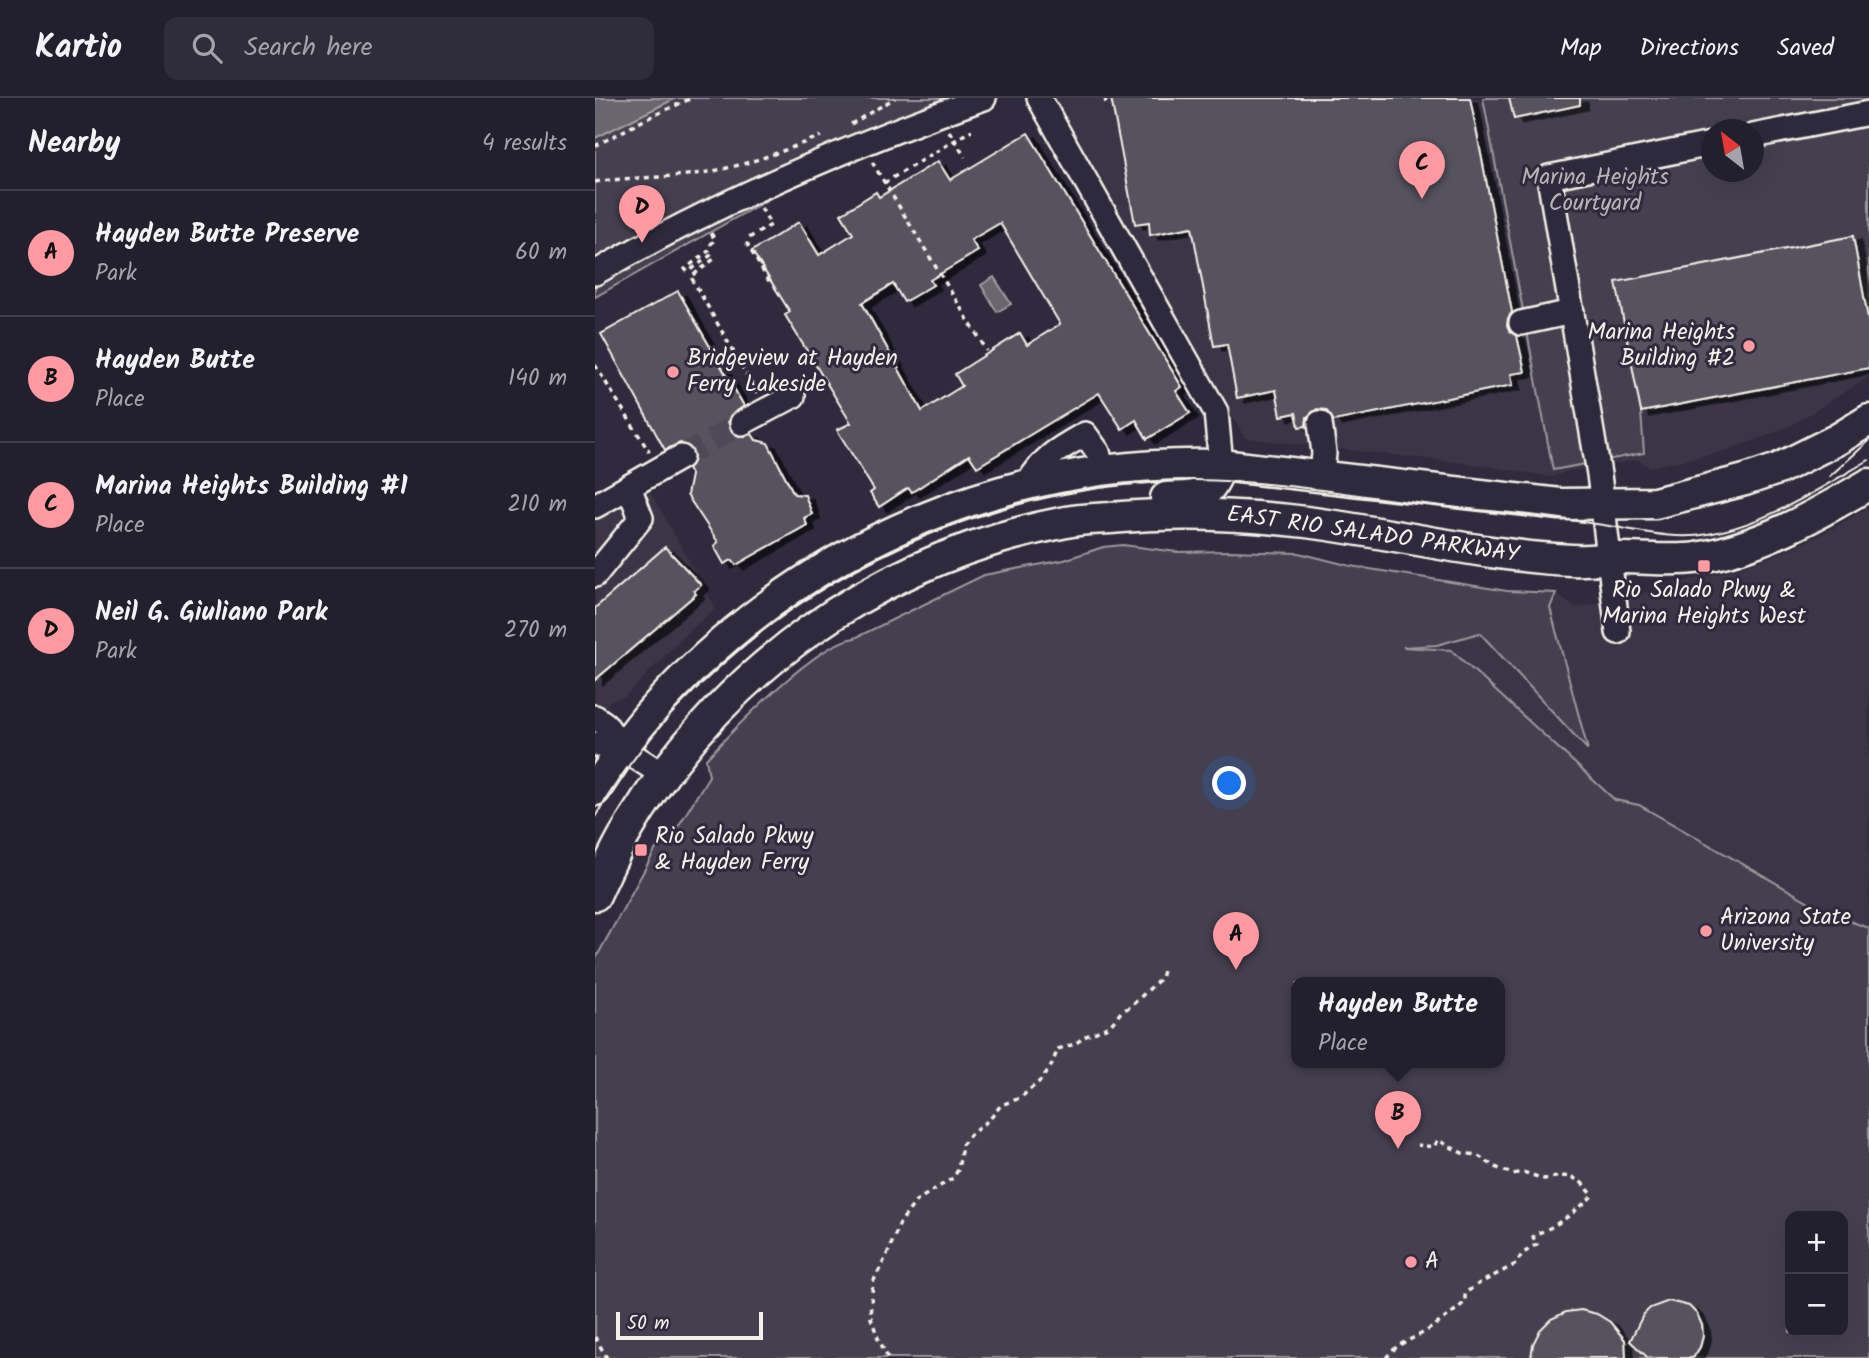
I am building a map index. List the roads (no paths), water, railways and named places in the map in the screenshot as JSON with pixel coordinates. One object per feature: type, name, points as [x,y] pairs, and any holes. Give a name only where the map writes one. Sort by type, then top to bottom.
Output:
[{"type":"main road","points":[[595,790],[609,746],[705,658],[774,601],[811,575],[888,534],[950,507],[1028,483],[1103,471],[1188,464],[1220,465],[1560,504],[1655,503],[1745,480],[1807,455],[1869,420]]},
{"type":"main road","points":[[1068,522],[1129,500],[1206,493],[1211,488],[1220,465]]},
{"type":"main road","points":[[1220,465],[1251,505],[1308,522]]},
{"type":"main road","name":"EAST RIO SALADO PARKWAY","points":[[595,895],[641,807],[707,722],[777,653],[861,597],[956,552],[1068,522],[1181,514],[1227,514],[1308,522],[1470,550],[1578,561],[1608,558],[1693,558],[1757,541],[1819,514],[1869,484]]},
{"type":"lane","points":[[595,273],[703,215],[841,150],[984,98]]},
{"type":"lane","points":[[1039,98],[1216,412],[1220,465]]},
{"type":"lane","points":[[1764,134],[1869,113]]},
{"type":"lane","points":[[1618,632],[1599,474],[1549,177],[1701,146]]},
{"type":"lane","points":[[1521,323],[1572,312]]},
{"type":"lane","points":[[742,424],[793,396]]},
{"type":"lane","points":[[1320,423],[1324,453],[1322,475]]},
{"type":"lane","points":[[1028,483],[1042,462],[1054,451],[1085,434],[1098,452],[1103,471]]},
{"type":"lane","points":[[595,506],[681,457]]},
{"type":"lane","points":[[595,575],[641,518],[629,487]]},
{"type":"lane","points":[[595,718],[605,724],[609,746],[665,776]]},
{"type":"tunnel","points":[[681,457],[742,423]]},
{"type":"tram line","points":[[1830,476],[1869,441]]},
{"type":"tram line","points":[[595,817],[646,743],[706,677],[775,620],[850,571],[931,532],[1016,503],[1104,486],[1194,480],[1231,481],[1547,517],[1655,534],[1695,536],[1730,529],[1771,514],[1869,460]]},
{"type":"place","name":"Marina Heights Building #1","points":[[1422,199]]},
{"type":"place","name":"Neil G. Giuliano Park","points":[[642,243]]},
{"type":"place","name":"Marina Heights Building #2","points":[[1749,346]]},
{"type":"place","name":"Bridgeview at Hayden Ferry Lakeside","points":[[673,372]]},
{"type":"place","name":"Rio Salado Pkwy & Marina Heights West","points":[[1704,566]]},
{"type":"place","name":"Rio Salado Pkwy & Hayden Ferry","points":[[641,850]]},
{"type":"place","name":"Arizona State University","points":[[1706,931]]},
{"type":"place","name":"Hayden Butte Preserve","points":[[1236,970]]},
{"type":"place","name":"Hayden Butte","points":[[1398,1149]]},
{"type":"place","name":"A","points":[[1411,1262]]},
{"type":"park label","name":"Marina Heights Courtyard","points":[[1595,191]]}]
